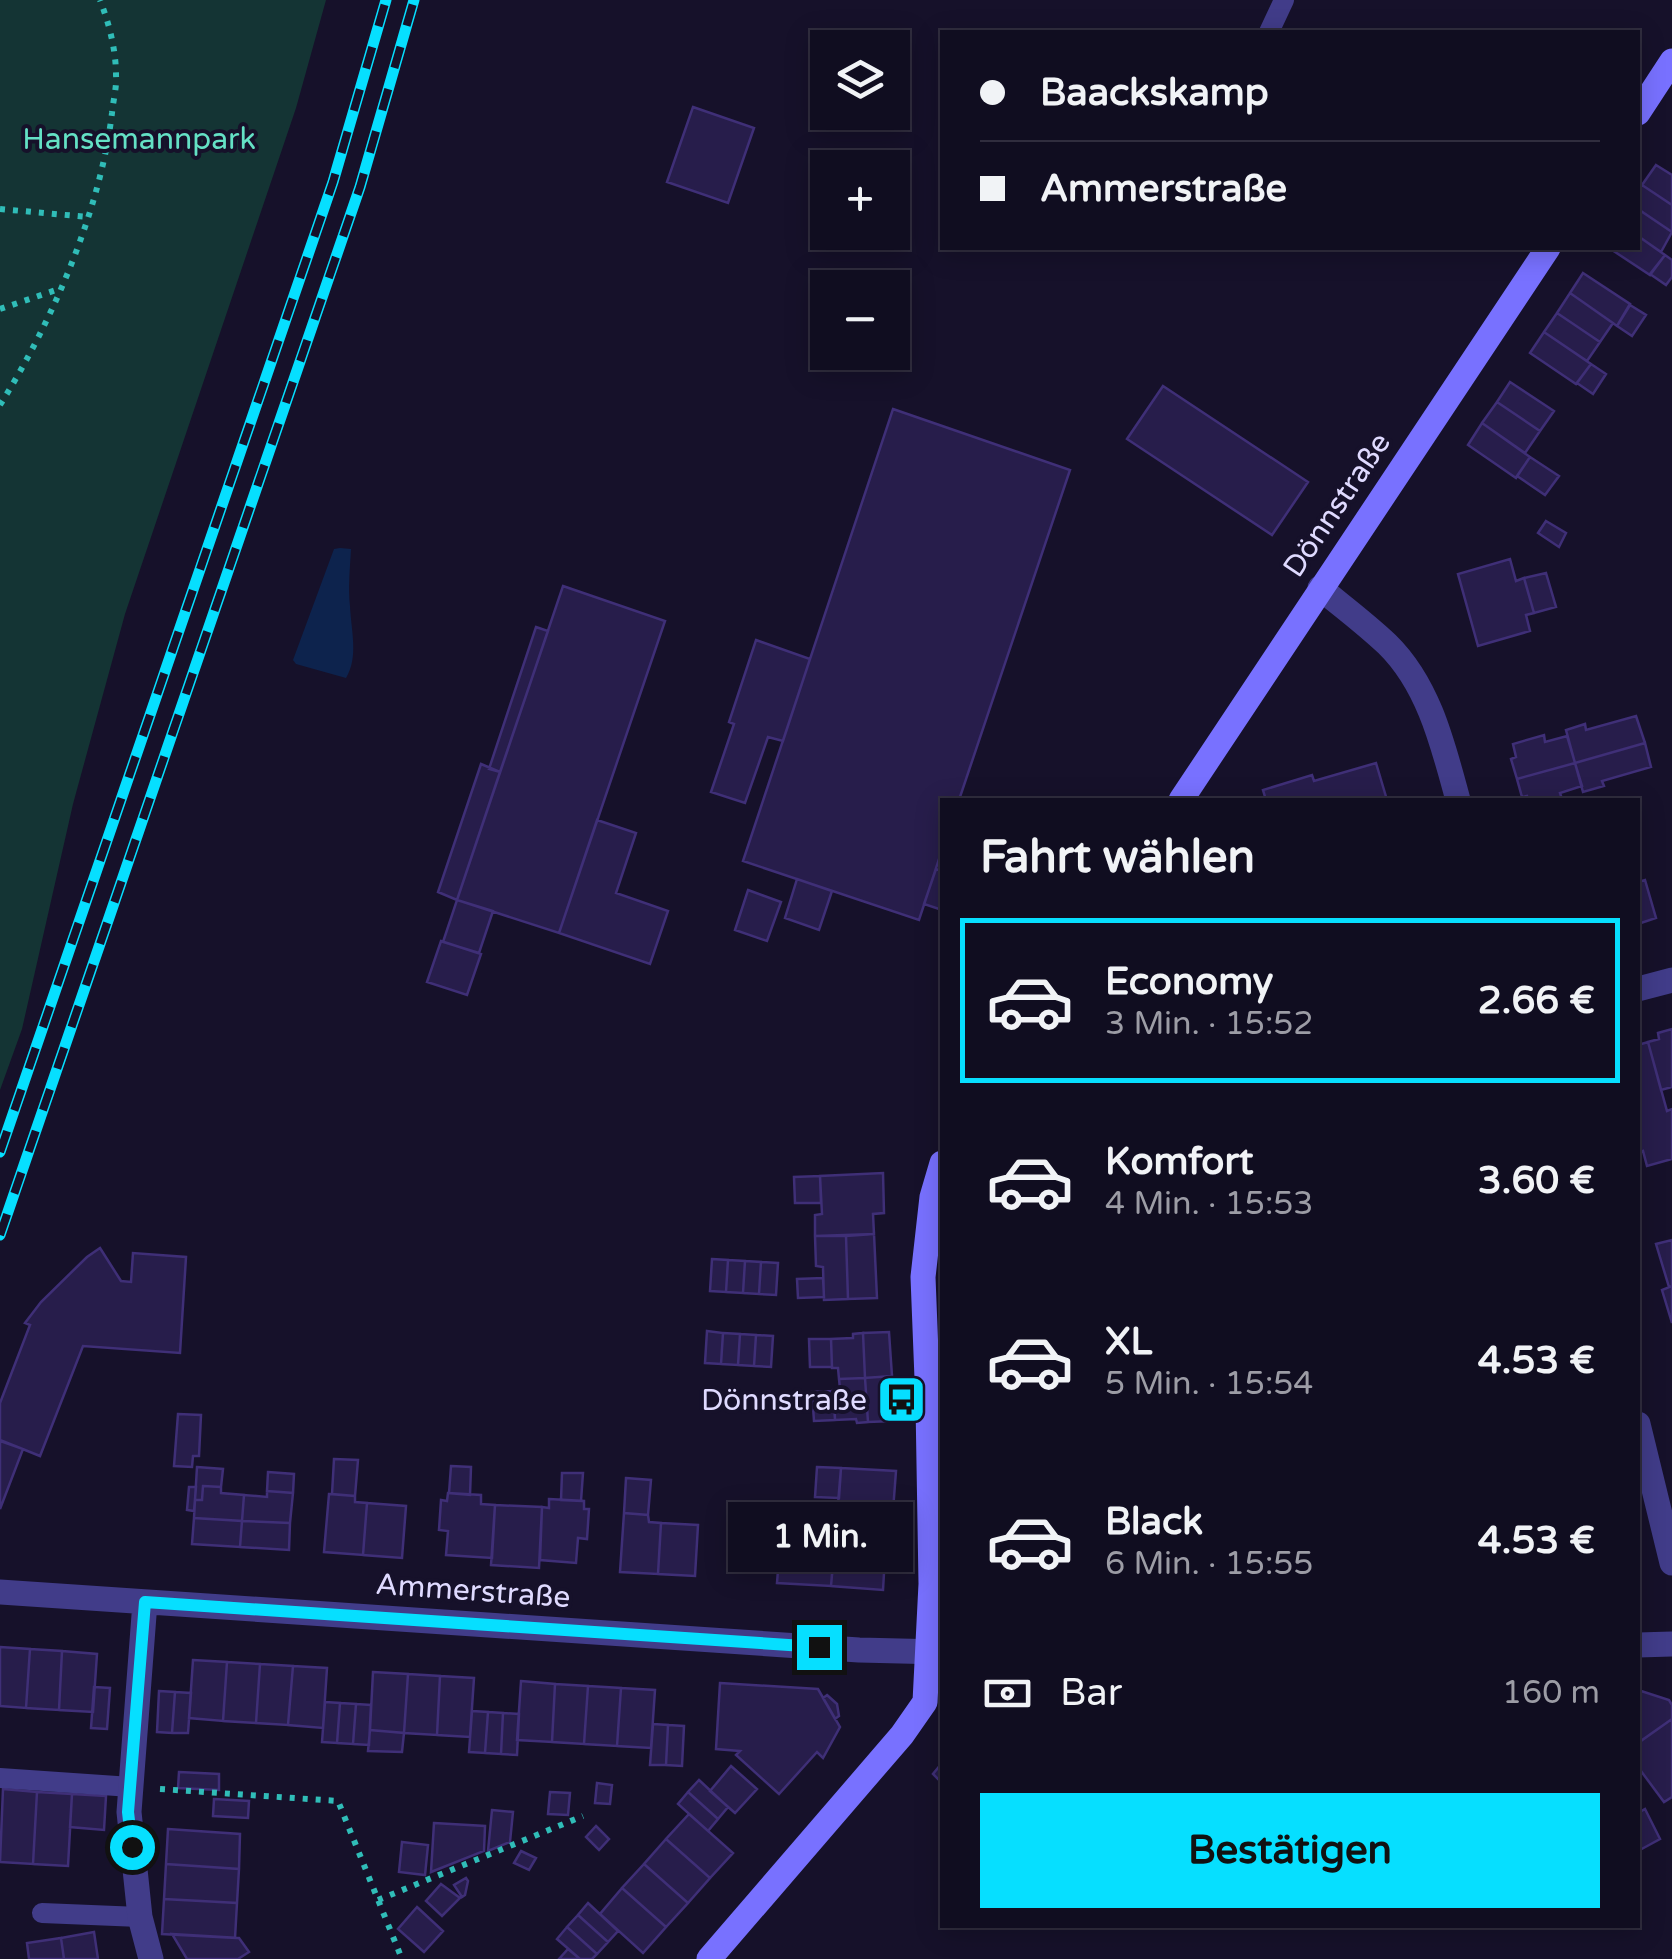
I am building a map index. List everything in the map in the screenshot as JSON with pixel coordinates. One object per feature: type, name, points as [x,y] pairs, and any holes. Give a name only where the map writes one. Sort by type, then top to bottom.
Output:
[{"type":"street","points":[[1640,110],[1672,62]]},
{"type":"street","name":"Dönnstraße","points":[[1182,798],[1547,250]]},
{"type":"street","points":[[1320,588],[1389,646],[1415,680],[1436,724],[1457,798]]},
{"type":"street","points":[[1640,988],[1672,980]]},
{"type":"street","points":[[708,1959],[902,1735],[925,1702],[935,1652],[922,1277],[932,1197],[940,1170]]},
{"type":"street","points":[[1640,1432],[1672,1564]]},
{"type":"street","name":"Ammerstraße","points":[[0,1592],[935,1652]]},
{"type":"street","points":[[145,1602],[128,1812],[140,1917],[152,1959]]},
{"type":"street","points":[[1640,1645],[1672,1644]]},
{"type":"lane","points":[[1270,30],[1284,0]]},
{"type":"lane","points":[[0,1778],[130,1787]]},
{"type":"lane","points":[[42,1912],[140,1917]]},
{"type":"path","points":[[0,406],[26,362],[60,288],[88,218],[108,144],[116,75],[108,20],[100,0]]},
{"type":"path","points":[[0,209],[88,218]]},
{"type":"path","points":[[0,309],[60,288]]},
{"type":"path","points":[[130,1787],[338,1801],[402,1959]]},
{"type":"path","points":[[378,1900],[583,1816]]},
{"type":"green space","name":"Hansemannpark","points":[[0,0],[326,0],[296,108],[125,614],[73,804],[22,1029],[0,1090]]},
{"type":"water","points":[[334,549],[351,549],[353,652],[346,678],[293,660]]},
{"type":"building","points":[[693,107],[754,128],[728,203],[667,182]]},
{"type":"building","points":[[1656,165],[1672,175],[1672,205],[1642,185]]},
{"type":"building","points":[[1642,185],[1672,205],[1672,232],[1640,210]]},
{"type":"building","points":[[1640,210],[1672,232],[1661,252],[1640,237]]},
{"type":"building","points":[[1640,237],[1665,255],[1650,275],[1612,250],[1640,250]]},
{"type":"building","points":[[1665,255],[1672,260],[1672,277],[1666,285],[1650,274]]},
{"type":"building","points":[[1583,273],[1630,304],[1617,326],[1570,293]]},
{"type":"building","points":[[1570,293],[1613,323],[1600,342],[1557,313]]},
{"type":"building","points":[[1630,305],[1646,315],[1632,336],[1617,326]]},
{"type":"building","points":[[1557,313],[1600,342],[1587,361],[1544,332]]},
{"type":"building","points":[[1544,332],[1591,364],[1576,384],[1530,353]]},
{"type":"building","points":[[1591,364],[1606,374],[1593,394],[1577,383]]},
{"type":"building","points":[[1510,382],[1554,411],[1540,431],[1497,402]]},
{"type":"building","points":[[1163,386],[1308,482],[1272,535],[1127,439]]},
{"type":"building","points":[[1497,402],[1540,431],[1525,453],[1482,423]]},
{"type":"building","points":[[893,409],[1070,470],[960,798],[940,798],[940,856],[919,920],[743,861]]},
{"type":"building","points":[[1482,423],[1530,457],[1516,478],[1468,445]]},
{"type":"building","points":[[1530,457],[1559,476],[1545,495],[1517,476]]},
{"type":"building","points":[[1546,521],[1566,533],[1559,547],[1538,533]]},
{"type":"building","points":[[1510,559],[1516,581],[1524,578],[1534,613],[1526,615],[1530,631],[1478,646],[1458,574]]},
{"type":"building","points":[[1546,573],[1556,607],[1534,613],[1524,578]]},
{"type":"building","points":[[563,586],[665,621],[559,933],[457,900]]},
{"type":"building","points":[[536,627],[548,631],[500,772],[489,769]]},
{"type":"building","points":[[756,640],[810,659],[783,741],[768,737],[745,803],[711,792]]},
{"type":"building","points":[[1636,716],[1645,743],[1575,763],[1566,730],[1585,724],[1586,730]]},
{"type":"building","points":[[1544,735],[1545,742],[1567,736],[1575,763],[1517,779],[1511,759],[1516,757],[1513,744]]},
{"type":"building","points":[[1645,743],[1651,767],[1602,781],[1604,786],[1583,792],[1575,763]]},
{"type":"building","points":[[1376,763],[1386,798],[1265,798],[1263,790],[1312,775],[1314,781]]},
{"type":"building","points":[[1575,763],[1582,786],[1560,793],[1562,798],[1528,798],[1522,797],[1517,779]]},
{"type":"building","points":[[481,764],[500,772],[457,900],[438,892]]},
{"type":"building","points":[[597,820],[636,833],[616,893],[668,911],[650,964],[559,933]]},
{"type":"building","points":[[936,869],[940,870],[940,909],[924,904]]},
{"type":"building","points":[[797,879],[832,891],[819,930],[785,918]]},
{"type":"building","points":[[1645,880],[1656,918],[1640,923],[1640,881]]},
{"type":"building","points":[[748,890],[781,902],[767,941],[735,930]]},
{"type":"building","points":[[457,900],[493,911],[479,953],[443,942]]},
{"type":"building","points":[[441,941],[481,954],[467,995],[427,982]]},
{"type":"building","points":[[1672,1029],[1672,1087],[1661,1090],[1648,1042],[1659,1039],[1658,1033]]},
{"type":"building","points":[[1648,1042],[1667,1111],[1672,1109],[1672,1159],[1647,1166],[1643,1151],[1640,1152],[1640,1044]]},
{"type":"building","points":[[883,1173],[884,1213],[873,1214],[874,1234],[815,1236],[815,1215],[822,1214],[820,1176]]},
{"type":"building","points":[[820,1176],[821,1203],[795,1203],[794,1177]]},
{"type":"building","points":[[874,1234],[877,1298],[848,1299],[846,1236]]},
{"type":"building","points":[[815,1236],[846,1236],[848,1299],[824,1300],[823,1267],[816,1266]]},
{"type":"building","points":[[1672,1240],[1672,1286],[1669,1287],[1656,1244]]},
{"type":"building","points":[[100,1248],[121,1281],[131,1282],[133,1253],[186,1257],[180,1353],[83,1346],[40,1456],[0,1440],[0,1403],[30,1325],[25,1323],[41,1302]]},
{"type":"building","points":[[712,1259],[728,1260],[726,1292],[710,1291]]},
{"type":"building","points":[[728,1260],[745,1261],[743,1293],[726,1292]]},
{"type":"building","points":[[745,1261],[761,1262],[759,1294],[743,1293]]},
{"type":"building","points":[[761,1262],[778,1263],[776,1295],[759,1294]]},
{"type":"building","points":[[823,1278],[824,1297],[798,1298],[797,1279]]},
{"type":"building","points":[[1672,1286],[1672,1323],[1662,1290]]},
{"type":"building","points":[[707,1331],[723,1333],[721,1364],[705,1363]]},
{"type":"building","points":[[889,1332],[892,1376],[865,1378],[863,1333]]},
{"type":"building","points":[[723,1333],[740,1334],[738,1365],[721,1364]]},
{"type":"building","points":[[863,1333],[865,1378],[839,1379],[838,1368],[832,1368],[831,1339],[853,1338],[853,1334]]},
{"type":"building","points":[[740,1334],[756,1335],[754,1366],[738,1365]]},
{"type":"building","points":[[756,1335],[773,1336],[771,1367],[754,1366]]},
{"type":"building","points":[[809,1339],[831,1339],[832,1367],[810,1367]]},
{"type":"building","points":[[892,1376],[893,1421],[868,1422],[865,1378]]},
{"type":"building","points":[[865,1378],[868,1422],[835,1420],[833,1390],[840,1389],[839,1379]]},
{"type":"building","points":[[834,1391],[835,1420],[814,1421],[812,1392]]},
{"type":"building","points":[[178,1414],[201,1415],[199,1456],[193,1456],[192,1467],[174,1466]]},
{"type":"building","points":[[0,1441],[23,1449],[0,1509]]},
{"type":"building","points":[[334,1459],[358,1460],[355,1496],[332,1494]]},
{"type":"building","points":[[451,1466],[471,1467],[470,1495],[449,1493]]},
{"type":"building","points":[[197,1467],[223,1469],[221,1487],[203,1486],[202,1500],[195,1500]]},
{"type":"building","points":[[817,1467],[841,1468],[839,1498],[815,1497]]},
{"type":"building","points":[[841,1468],[896,1471],[892,1524],[887,1523],[883,1590],[831,1586]]},
{"type":"building","points":[[268,1472],[294,1474],[293,1493],[267,1491]]},
{"type":"building","points":[[562,1473],[583,1473],[581,1501],[561,1500]]},
{"type":"building","points":[[626,1478],[651,1480],[648,1515],[624,1513]]},
{"type":"building","points":[[203,1486],[244,1495],[242,1521],[194,1518],[195,1500],[202,1500]]},
{"type":"building","points":[[189,1487],[196,1487],[194,1511],[187,1510]]},
{"type":"building","points":[[267,1491],[293,1493],[290,1523],[242,1521],[244,1495],[267,1497]]},
{"type":"building","points":[[448,1493],[481,1495],[481,1504],[495,1505],[492,1558],[446,1555],[448,1531],[439,1530],[441,1500],[447,1501]]},
{"type":"building","points":[[329,1494],[355,1496],[355,1502],[367,1503],[363,1555],[324,1552]]},
{"type":"building","points":[[549,1499],[584,1501],[584,1509],[589,1509],[587,1539],[578,1538],[576,1563],[540,1560],[542,1507],[549,1508]]},
{"type":"building","points":[[367,1503],[406,1506],[402,1558],[363,1555]]},
{"type":"building","points":[[495,1505],[542,1507],[539,1568],[491,1565]]},
{"type":"building","points":[[624,1513],[648,1515],[649,1522],[661,1523],[658,1574],[620,1572]]},
{"type":"building","points":[[194,1518],[242,1521],[240,1547],[192,1544]]},
{"type":"building","points":[[767,1519],[785,1521],[779,1564],[764,1563]]},
{"type":"building","points":[[242,1521],[290,1523],[289,1550],[240,1547]]},
{"type":"building","points":[[785,1521],[815,1523],[815,1530],[836,1532],[831,1586],[777,1583]]},
{"type":"building","points":[[661,1523],[698,1525],[695,1576],[658,1574]]},
{"type":"building","points":[[0,1647],[30,1649],[26,1708],[0,1706]]},
{"type":"building","points":[[30,1649],[62,1651],[59,1710],[26,1708]]},
{"type":"building","points":[[62,1651],[97,1654],[93,1712],[59,1710]]},
{"type":"building","points":[[193,1660],[227,1662],[223,1721],[189,1718]]},
{"type":"building","points":[[227,1662],[260,1664],[256,1723],[223,1721]]},
{"type":"building","points":[[260,1664],[293,1666],[288,1725],[256,1723]]},
{"type":"building","points":[[293,1666],[327,1668],[323,1728],[288,1725]]},
{"type":"building","points":[[373,1672],[408,1674],[404,1733],[370,1730]]},
{"type":"building","points":[[408,1674],[440,1676],[437,1735],[404,1733]]},
{"type":"building","points":[[440,1676],[474,1678],[470,1737],[437,1735]]},
{"type":"building","points":[[521,1681],[555,1684],[552,1742],[517,1740]]},
{"type":"building","points":[[720,1683],[818,1689],[840,1727],[823,1758],[817,1752],[779,1794],[736,1755],[740,1751],[716,1749]]},
{"type":"building","points":[[555,1684],[588,1686],[584,1744],[552,1742]]},
{"type":"building","points":[[588,1686],[621,1688],[617,1746],[584,1744]]},
{"type":"building","points":[[94,1687],[110,1688],[107,1729],[91,1728]]},
{"type":"building","points":[[621,1688],[655,1690],[651,1748],[617,1746]]},
{"type":"building","points":[[159,1691],[175,1692],[172,1733],[157,1732]]},
{"type":"building","points":[[1640,1691],[1669,1700],[1672,1719],[1640,1742]]},
{"type":"building","points":[[175,1692],[191,1693],[188,1733],[172,1733]]},
{"type":"building","points":[[827,1695],[837,1704],[839,1716],[835,1719],[823,1698]]},
{"type":"building","points":[[325,1702],[340,1703],[337,1743],[322,1742]]},
{"type":"building","points":[[340,1703],[356,1704],[353,1744],[337,1743]]},
{"type":"building","points":[[356,1704],[371,1705],[369,1745],[353,1744]]},
{"type":"building","points":[[472,1711],[488,1712],[485,1753],[469,1752]]},
{"type":"building","points":[[488,1712],[503,1713],[501,1754],[485,1753]]},
{"type":"building","points":[[503,1713],[519,1714],[517,1755],[501,1754]]},
{"type":"building","points":[[1672,1719],[1672,1797],[1664,1802],[1640,1770],[1640,1742]]},
{"type":"building","points":[[653,1724],[668,1725],[666,1765],[650,1765]]},
{"type":"building","points":[[668,1725],[684,1726],[682,1766],[666,1765]]},
{"type":"building","points":[[370,1730],[404,1733],[402,1752],[368,1751]]},
{"type":"building","points":[[731,1766],[757,1789],[735,1813],[710,1791]]},
{"type":"building","points":[[179,1772],[219,1774],[219,1790],[178,1788]]},
{"type":"building","points":[[699,1780],[728,1807],[718,1819],[688,1792]]},
{"type":"building","points":[[597,1783],[612,1785],[610,1804],[595,1803]]},
{"type":"building","points":[[3,1789],[37,1792],[33,1864],[0,1862]]},
{"type":"building","points":[[37,1792],[72,1794],[68,1866],[33,1864]]},
{"type":"building","points":[[550,1792],[570,1793],[568,1815],[548,1814]]},
{"type":"building","points":[[688,1792],[718,1819],[708,1831],[678,1804]]},
{"type":"building","points":[[72,1794],[106,1796],[104,1830],[70,1827]]},
{"type":"building","points":[[214,1799],[249,1801],[248,1818],[213,1816]]},
{"type":"building","points":[[1645,1809],[1660,1839],[1640,1850],[1640,1812]]},
{"type":"building","points":[[492,1810],[513,1812],[510,1842],[488,1851]]},
{"type":"building","points":[[689,1814],[733,1853],[710,1878],[666,1839]]},
{"type":"building","points":[[434,1823],[485,1826],[484,1851],[431,1872]]},
{"type":"building","points":[[596,1826],[609,1839],[599,1850],[586,1837]]},
{"type":"building","points":[[168,1829],[240,1834],[239,1869],[166,1864]]},
{"type":"building","points":[[666,1839],[710,1878],[688,1903],[644,1864]]},
{"type":"building","points":[[402,1842],[428,1845],[425,1875],[399,1872]]},
{"type":"building","points":[[521,1851],[536,1858],[529,1870],[514,1863]]},
{"type":"building","points":[[166,1864],[239,1869],[237,1903],[164,1899]]},
{"type":"building","points":[[644,1864],[688,1903],[666,1927],[622,1888]]},
{"type":"building","points":[[466,1878],[468,1881],[462,1897],[454,1885]]},
{"type":"building","points":[[441,1884],[460,1898],[442,1916],[426,1901]]},
{"type":"building","points":[[622,1888],[666,1927],[643,1953],[600,1914]]},
{"type":"building","points":[[164,1899],[237,1903],[235,1938],[162,1934]]},
{"type":"building","points":[[588,1903],[618,1931],[608,1942],[578,1915]]},
{"type":"building","points":[[417,1907],[443,1931],[424,1952],[398,1929]]},
{"type":"building","points":[[578,1915],[608,1942],[597,1954],[567,1927]]},
{"type":"building","points":[[567,1927],[597,1954],[592,1959],[580,1959],[557,1939]]},
{"type":"building","points":[[94,1932],[98,1959],[64,1959],[61,1938]]},
{"type":"building","points":[[172,1934],[239,1938],[249,1952],[238,1959],[187,1959]]},
{"type":"building","points":[[61,1938],[64,1959],[29,1959],[27,1943]]},
{"type":"building","points":[[568,1949],[580,1959],[559,1959]]},
{"type":"railway","points":[[0,1152],[333,182],[386,0]]},
{"type":"railway","points":[[0,1235],[360,187],[414,0]]},
{"type":"place","name":"Dönnstraße","points":[[902,1400]]},
{"type":"route","points":[[132,1847],[128,1812],[145,1602],[819,1647]]}]
